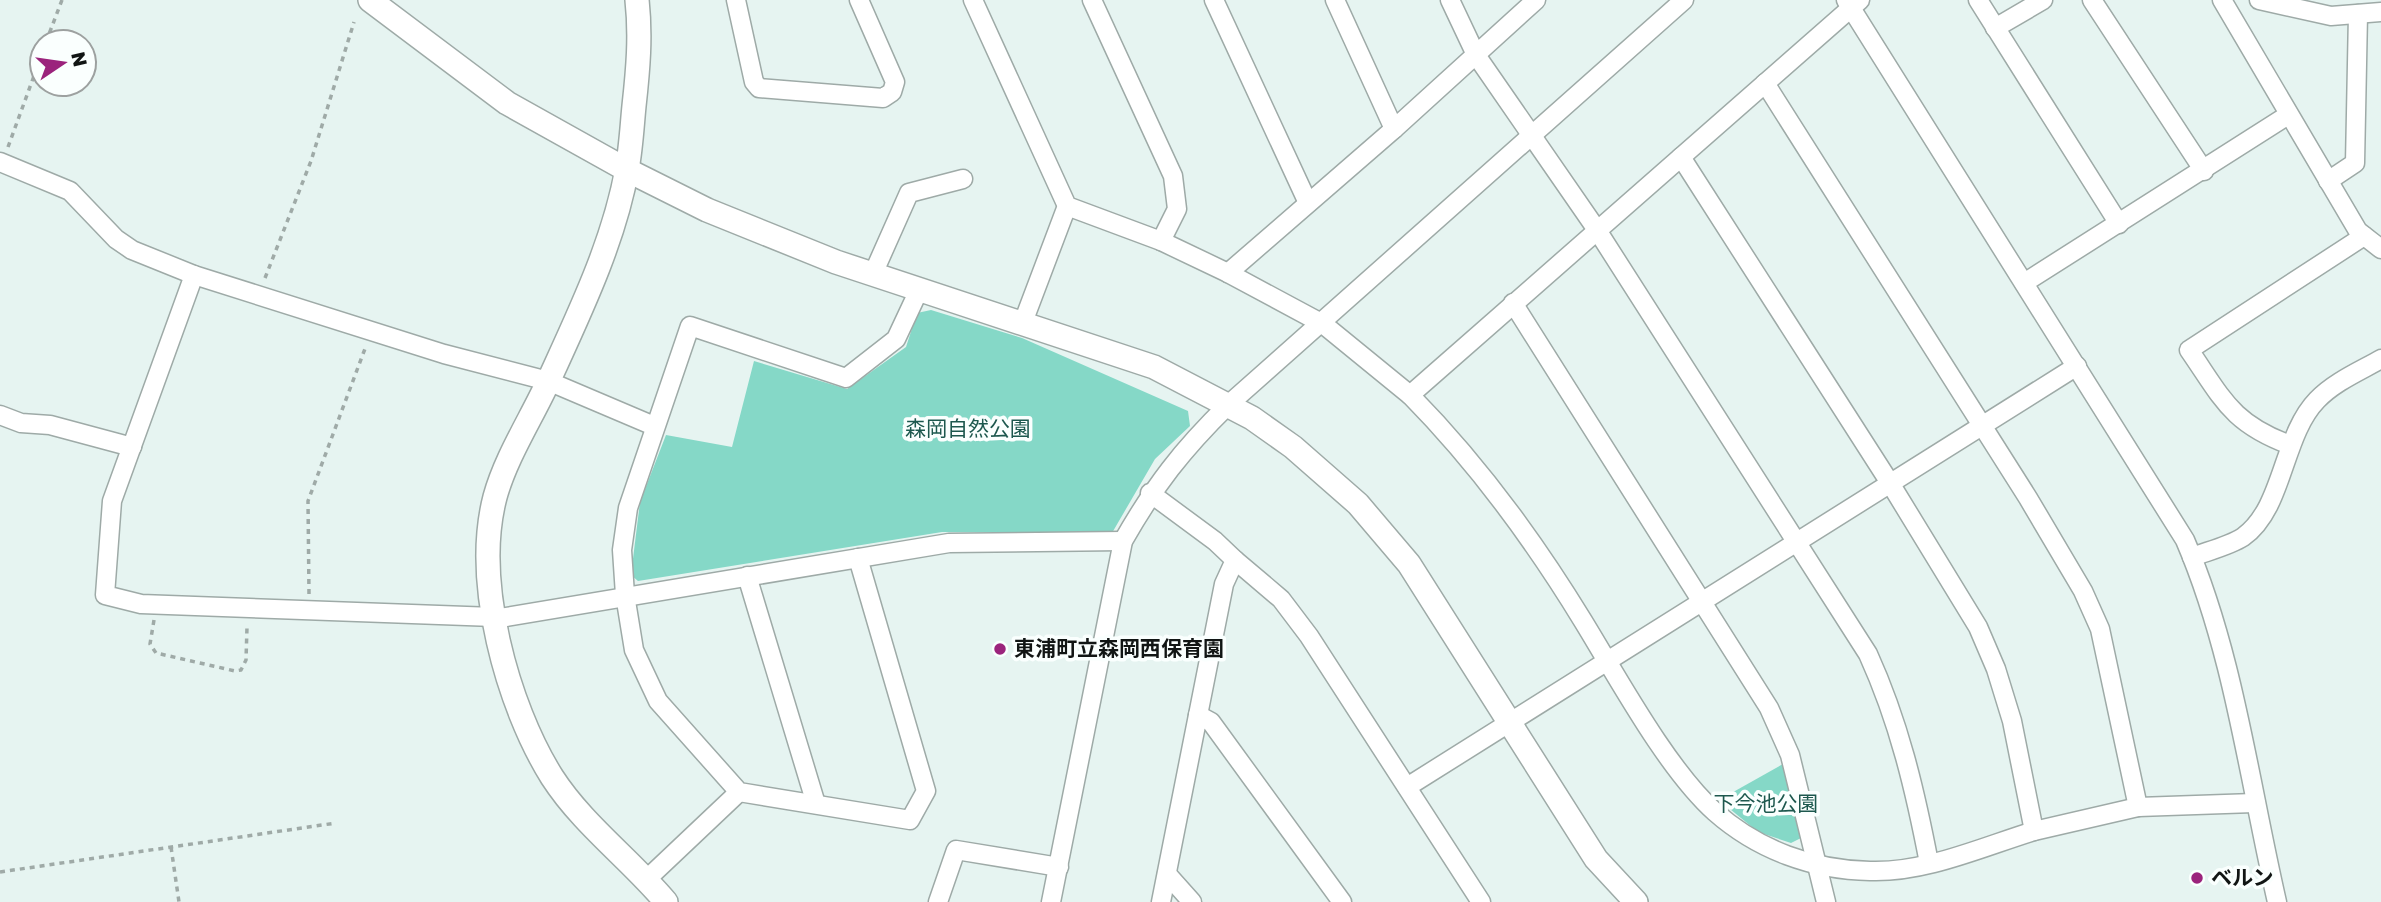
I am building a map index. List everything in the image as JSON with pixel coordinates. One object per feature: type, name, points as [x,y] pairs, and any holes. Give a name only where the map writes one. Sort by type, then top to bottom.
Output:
[{"type":"street","points":[[370,0],[507,103],[627,170],[773,238],[1154,368],[1228,405],[1293,447],[1357,504],[1409,564],[1595,859],[1636,902]]},
{"type":"street","points":[[637,0],[640,27],[639,61],[627,170],[604,250],[548,381],[503,474],[495,497],[488,561],[494,618],[512,691],[553,777],[587,821],[647,879],[666,902]]},
{"type":"street","points":[[736,0],[754,82],[759,88],[883,98],[892,92],[895,82],[859,0]]},
{"type":"street","points":[[973,0],[1067,206],[1161,241],[1228,272],[1323,324],[1410,395],[1487,478],[1693,791],[1751,839],[1779,853],[1819,866],[1872,872],[1929,863],[2034,831],[2138,807],[2254,803]]},
{"type":"street","points":[[1092,0],[1173,176],[1177,209],[1161,241]]},
{"type":"street","points":[[1214,0],[1308,203]]},
{"type":"street","points":[[1335,0],[1394,130]]},
{"type":"street","points":[[1450,0],[1475,55],[1597,230],[1868,654],[1889,700],[1916,796],[1929,863]]},
{"type":"street","points":[[1228,272],[1394,130],[1536,0]]},
{"type":"street","points":[[1051,902],[1123,541],[1150,493],[1184,449],[1228,405],[1323,324],[1684,0]]},
{"type":"street","points":[[1978,0],[2119,224]]},
{"type":"street","points":[[1995,28],[2043,0]]},
{"type":"street","points":[[2092,0],[2204,171]]},
{"type":"street","points":[[2222,0],[2328,181],[2364,236],[2381,249]]},
{"type":"street","points":[[2259,0],[2331,16],[2381,12]]},
{"type":"street","points":[[1410,395],[1681,158],[1852,2],[2162,502],[2193,557],[2221,642],[2277,902]]},
{"type":"street","points":[[2328,181],[2355,163],[2358,14]]},
{"type":"street","points":[[1765,83],[2084,591],[2100,629],[2138,807]]},
{"type":"street","points":[[2024,283],[2288,116]]},
{"type":"street","points":[[1681,158],[1890,483],[1978,627],[1996,669],[2012,721],[2034,831]]},
{"type":"street","points":[[1,162],[70,191],[116,239],[132,250],[194,275],[372,331],[548,381],[654,426]]},
{"type":"street","points":[[873,274],[909,192],[962,179]]},
{"type":"street","points":[[1022,325],[1067,206]]},
{"type":"street","points":[[2290,445],[2263,435],[2238,419],[2189,349],[2364,236]]},
{"type":"street","points":[[194,275],[112,501],[105,596],[158,604],[494,618],[949,543],[1123,541]]},
{"type":"street","points":[[858,558],[926,791],[910,820],[739,792],[658,701],[634,650],[625,595],[622,550],[628,508],[690,326],[846,378],[896,339],[919,290]]},
{"type":"street","points":[[1513,303],[1769,708],[1785,743],[1819,866],[1826,902]]},
{"type":"street","points":[[2193,557],[2243,537],[2258,520],[2278,481],[2294,433],[2317,400],[2381,359]]},
{"type":"street","points":[[1407,787],[1796,540],[2077,366]]},
{"type":"street","points":[[0,415],[21,423],[50,425],[132,447]]},
{"type":"street","points":[[1150,493],[1215,541],[1282,599],[1481,902]]},
{"type":"street","points":[[1161,902],[1224,584],[1235,560]]},
{"type":"street","points":[[747,576],[816,804]]},
{"type":"street","points":[[1198,715],[1211,722],[1342,902]]},
{"type":"street","points":[[647,879],[739,792]]},
{"type":"street","points":[[938,902],[956,850],[1059,867]]},
{"type":"street","points":[[1167,874],[1192,902]]},
{"type":"path","points":[[51,28],[61,0]]},
{"type":"path","points":[[259,295],[311,161],[354,22]]},
{"type":"path","points":[[1,162],[28,91]]},
{"type":"path","points":[[309,610],[308,500],[372,331]]},
{"type":"path","points":[[158,604],[150,640],[152,650],[235,671],[241,670],[246,660],[247,607]]},
{"type":"path","points":[[0,872],[337,823]]},
{"type":"path","points":[[171,847],[179,902]]},
{"type":"green space","name":"森岡自然公園","points":[[931,310],[1022,338],[1188,411],[1190,426],[1155,459],[1112,533],[942,532],[638,581],[631,575],[640,502],[666,435],[732,447],[754,361],[847,389],[906,347],[917,313]]},
{"type":"green space","name":"下今池公園","points":[[1783,764],[1801,838],[1791,843],[1758,832],[1719,800]]},
{"type":"place","name":"東浦町立森岡西保育園","points":[[1000,649]]},
{"type":"place","name":"ベルン","points":[[2197,878]]}]
